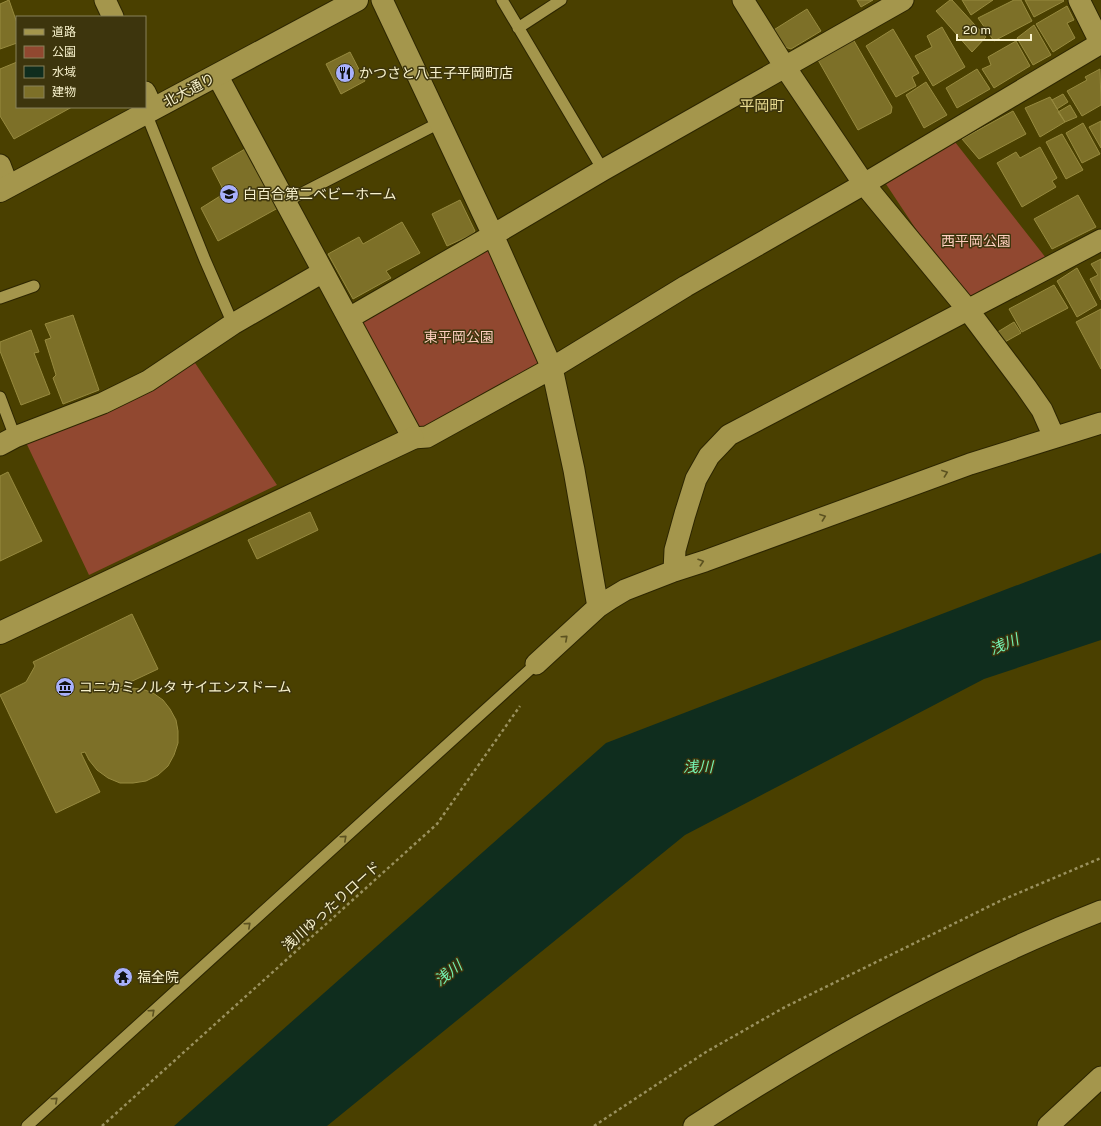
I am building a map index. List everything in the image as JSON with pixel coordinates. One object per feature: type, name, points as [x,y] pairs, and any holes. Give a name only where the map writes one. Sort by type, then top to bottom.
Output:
[{"type":"street","points":[[105,0],[113,16]]},
{"type":"street","name":"北大通り","points":[[148,104],[217,75],[357,0]]},
{"type":"street","points":[[382,0],[493,235],[552,368],[574,470],[598,607]]},
{"type":"street","points":[[743,0],[785,67],[864,184],[968,310],[1042,410],[1054,437]]},
{"type":"street","points":[[349,318],[603,170],[903,0]]},
{"type":"street","points":[[0,633],[413,438],[427,437],[552,368],[686,286],[864,184],[1101,43],[1079,0]]},
{"type":"street","points":[[217,75],[413,438]]},
{"type":"street","name":"北大通り","points":[[4,189],[141,108]]},
{"type":"street","points":[[0,165],[4,189]]},
{"type":"street","points":[[674,571],[675,550],[684,514],[696,479],[709,456],[729,435],[1101,240]]},
{"type":"street","points":[[7,441],[103,403],[148,381],[233,324],[323,272]]},
{"type":"street","points":[[536,664],[598,607],[625,590],[970,464],[1101,423]]},
{"type":"street","points":[[694,1126],[782,1071],[897,1004],[992,958],[1101,911]]},
{"type":"street","points":[[1048,1126],[1101,1077]]},
{"type":"lane","points":[[502,0],[603,170]]},
{"type":"lane","points":[[518,28],[560,0]]},
{"type":"lane","points":[[148,104],[202,254],[233,324]]},
{"type":"lane","points":[[285,202],[439,123]]},
{"type":"lane","points":[[0,298],[34,286]]},
{"type":"lane","points":[[0,397],[7,441]]},
{"type":"lane","points":[[27,1126],[536,664]]},
{"type":"path","name":"浅川ゆったりロード","points":[[102,1126],[437,824],[523,700]]},
{"type":"path","points":[[594,1126],[706,1052],[785,1007],[1002,900],[1101,858]]},
{"type":"green space","name":"西平岡公園","points":[[955,142],[1046,258],[966,299],[951,282],[886,184]]},
{"type":"green space","name":"東平岡公園","points":[[493,235],[552,368],[413,438],[349,318]]},
{"type":"green space","points":[[189,354],[277,485],[89,575],[22,434]]},
{"type":"water","name":"浅川","points":[[1101,553],[1101,640],[984,679],[685,835],[327,1126],[174,1126],[606,743]]},
{"type":"building","points":[[9,0],[16,20],[16,43],[0,49],[0,4]]},
{"type":"building","points":[[857,0],[873,0],[861,7]]},
{"type":"building","points":[[952,0],[986,37],[972,52],[936,11]]},
{"type":"building","points":[[962,0],[993,0],[971,15]]},
{"type":"building","points":[[1014,0],[1021,0],[1032,21],[994,41],[978,18]]},
{"type":"building","points":[[1025,0],[1063,0],[1064,1],[1034,17]]},
{"type":"building","points":[[1067,6],[1074,20],[1067,23],[1075,38],[1053,52],[1036,24]]},
{"type":"building","points":[[807,9],[821,31],[791,49],[781,46],[772,31]]},
{"type":"building","points":[[1034,25],[1051,55],[1033,65],[1017,38]]},
{"type":"building","points":[[942,27],[965,67],[933,86],[915,56],[932,47],[927,36]]},
{"type":"building","points":[[893,29],[919,73],[912,77],[916,86],[896,97],[866,46]]},
{"type":"building","points":[[853,39],[892,107],[891,113],[858,130],[818,60]]},
{"type":"building","points":[[1016,41],[1030,66],[994,88],[982,69],[991,65],[988,57]]},
{"type":"building","name":"かつさと八王子平岡町店","points":[[350,52],[365,81],[341,94],[326,64]]},
{"type":"building","points":[[16,62],[16,108],[70,108],[14,139],[0,116],[0,69]]},
{"type":"building","points":[[977,69],[990,89],[957,108],[946,88]]},
{"type":"building","points":[[1100,69],[1101,105],[1082,116],[1067,91],[1087,80],[1085,77]]},
{"type":"building","points":[[926,82],[947,115],[924,128],[906,95]]},
{"type":"building","points":[[1063,94],[1068,102],[1057,109],[1052,100]]},
{"type":"building","points":[[1050,97],[1065,122],[1040,137],[1025,108]]},
{"type":"building","points":[[1070,105],[1077,117],[1065,122],[1058,112]]},
{"type":"building","points":[[1013,111],[1026,134],[979,159],[962,139]]},
{"type":"building","points":[[1101,121],[1101,148],[1089,127]]},
{"type":"building","points":[[1083,123],[1100,154],[1082,163],[1066,133]]},
{"type":"building","points":[[1062,134],[1083,170],[1066,179],[1046,142]]},
{"type":"building","points":[[1040,147],[1057,178],[1052,181],[1056,187],[1022,207],[997,163],[1016,152],[1020,158]]},
{"type":"building","points":[[245,149],[278,208],[218,241],[201,208],[225,193],[212,168]]},
{"type":"building","points":[[1078,195],[1096,227],[1052,249],[1034,219]]},
{"type":"building","points":[[460,200],[475,231],[473,234],[447,246],[432,214]]},
{"type":"building","points":[[402,222],[420,253],[386,271],[391,278],[353,299],[328,254],[359,237],[363,244]]},
{"type":"building","points":[[1101,259],[1101,300],[1090,279],[1098,275],[1091,264]]},
{"type":"building","points":[[1077,268],[1097,305],[1077,317],[1057,281]]},
{"type":"building","points":[[1054,285],[1068,308],[1022,332],[1009,309]]},
{"type":"building","points":[[1101,309],[1101,369],[1076,322]]},
{"type":"building","points":[[73,315],[99,390],[63,404],[53,378],[56,375],[45,340],[51,338],[45,324]]},
{"type":"building","points":[[1014,322],[1021,333],[1003,343],[996,333]]},
{"type":"building","points":[[31,330],[39,352],[34,353],[50,394],[21,405],[0,351],[0,342]]},
{"type":"building","points":[[8,472],[42,541],[0,561],[0,476]]},
{"type":"building","points":[[310,512],[318,530],[257,559],[248,540]]},
{"type":"building","points":[[132,614],[158,669],[109,692],[118,689],[142,689],[153,693],[163,700],[176,720],[178,743],[174,755],[168,766],[158,775],[146,781],[120,783],[108,778],[97,770],[85,752],[81,753],[100,792],[56,813],[0,695],[26,682],[35,666],[33,662]]},
{"type":"place","name":"かつさと八王子平岡町店","points":[[345,73]]},
{"type":"place","name":"白百合第二ベビーホーム","points":[[229,194]]},
{"type":"place","name":"コニカミノルタ サイエンスドーム","points":[[65,687]]},
{"type":"place","name":"福全院","points":[[123,977]]},
{"type":"district","name":"平岡町","points":[[762,105]]}]
